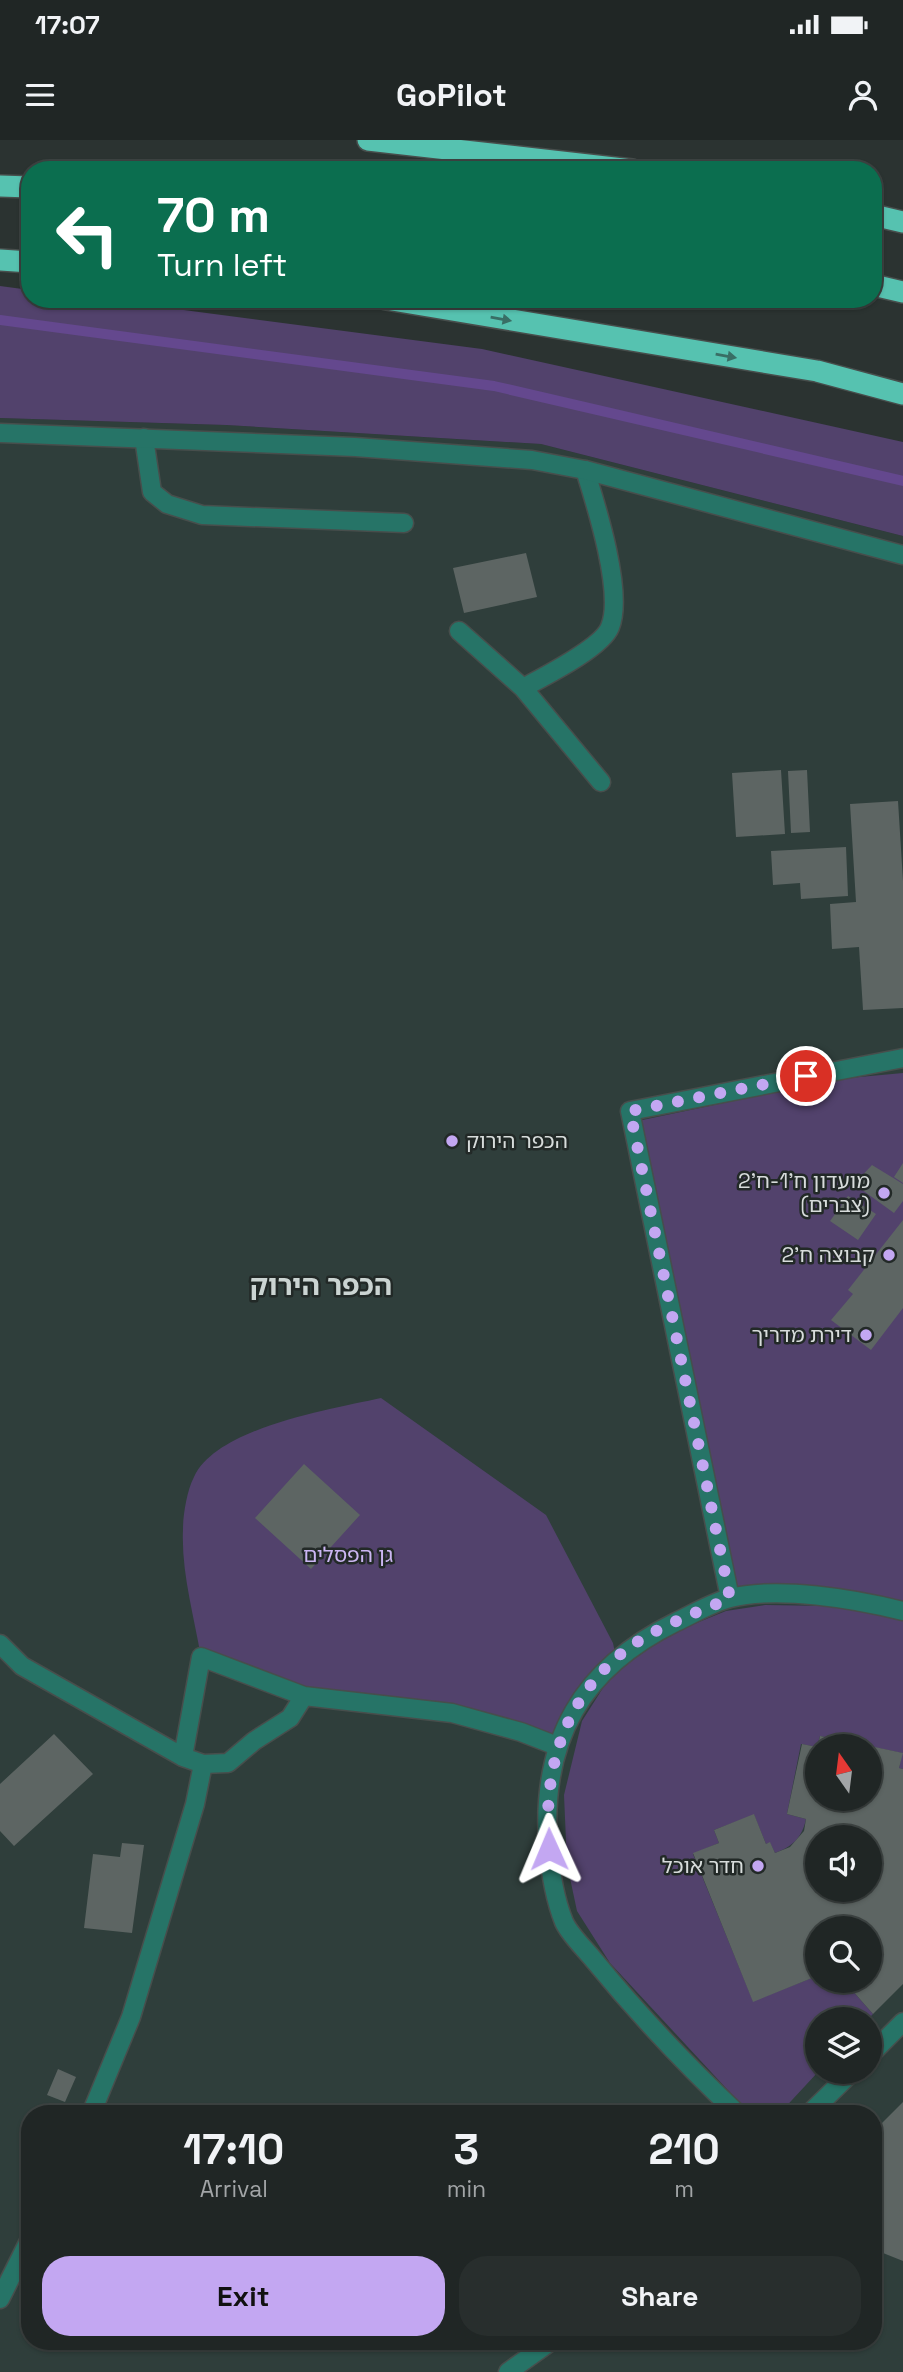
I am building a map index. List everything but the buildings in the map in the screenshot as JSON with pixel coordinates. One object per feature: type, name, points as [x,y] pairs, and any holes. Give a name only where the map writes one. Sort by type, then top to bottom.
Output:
[{"type":"highway","points":[[368,140],[553,161]]},
{"type":"highway","points":[[0,186],[21,187]]},
{"type":"highway","points":[[882,217],[903,222]]},
{"type":"highway","points":[[0,260],[21,261]]},
{"type":"highway","points":[[882,287],[903,292]]},
{"type":"highway","points":[[439,308],[817,372],[903,394]]},
{"type":"street","points":[[0,433],[355,447],[519,459],[585,470],[903,555]]},
{"type":"street","points":[[144,438],[152,492],[167,504],[202,515],[404,523]]},
{"type":"street","points":[[523,688],[580,656],[610,629],[614,604],[609,567],[600,518],[585,470]]},
{"type":"street","points":[[458,631],[523,688],[601,782]]},
{"type":"street","points":[[730,1598],[630,1111],[903,1058]]},
{"type":"street","points":[[729,2105],[611,1981],[565,1924],[550,1870],[547,1828],[550,1776],[561,1732],[584,1694],[616,1658],[654,1633],[730,1598],[768,1595],[848,1597],[903,1611]]},
{"type":"street","points":[[0,1644],[22,1666],[183,1757],[203,1765],[228,1763],[254,1741],[289,1718],[304,1696]]},
{"type":"street","points":[[183,1757],[201,1657],[304,1696],[452,1713],[521,1732],[557,1746]]},
{"type":"street","points":[[95,2105],[131,2017],[195,1804],[203,1765]]},
{"type":"street","points":[[882,2043],[903,2022]]},
{"type":"street","points":[[818,2105],[840,2084]]},
{"type":"street","points":[[0,2299],[21,2257]]},
{"type":"street","points":[[508,2372],[539,2350]]},
{"type":"shaded area","name":"הכפר הירוק","points":[[0,418],[226,425],[541,444],[903,536],[903,2372],[0,2372]]},
{"type":"green space","points":[[0,286],[21,289],[21,308],[169,308],[482,349],[903,442],[903,536],[541,444],[226,425],[0,418]]},
{"type":"green space","points":[[903,1073],[903,1603],[735,1591],[633,1122],[838,1079]]},
{"type":"green space","name":"גן הפסלים","points":[[381,1398],[546,1515],[613,1643],[616,1658],[557,1746],[521,1732],[304,1696],[201,1657],[186,1577],[183,1545],[185,1510],[194,1477],[207,1460],[226,1445],[250,1433],[306,1415]]},
{"type":"green space","points":[[765,1605],[827,1606],[903,1619],[903,1769],[899,1768],[902,1753],[882,1749],[882,1734],[805,1734],[805,1745],[801,1744],[787,1814],[806,1819],[795,1841],[775,1853],[770,1843],[766,1844],[754,1815],[714,1830],[719,1843],[693,1854],[753,2001],[805,1981],[805,1993],[855,1993],[867,2007],[805,2007],[807,2084],[787,2105],[742,2105],[610,1963],[577,1911],[567,1864],[564,1795],[582,1721],[615,1669],[672,1633],[726,1611]]},
{"type":"waterway","points":[[0,320],[494,386],[903,481]]},
{"type":"place","name":"הכפר הירוק","points":[[452,1141]]},
{"type":"place","name":"מועדון ח'1-ח'2 (צברים)","points":[[884,1193]]},
{"type":"place","name":"קבוצה ח'2","points":[[889,1255]]},
{"type":"place","name":"דירת מדריך","points":[[866,1335]]},
{"type":"place","name":"חדר אוכל","points":[[758,1866]]},
{"type":"district","name":"הכפר הירוק","points":[[321,1285]]},
{"type":"route","points":[[549,1849],[547,1828],[550,1776],[561,1732],[584,1694],[616,1658],[654,1633],[730,1598],[630,1111],[806,1076]]}]
